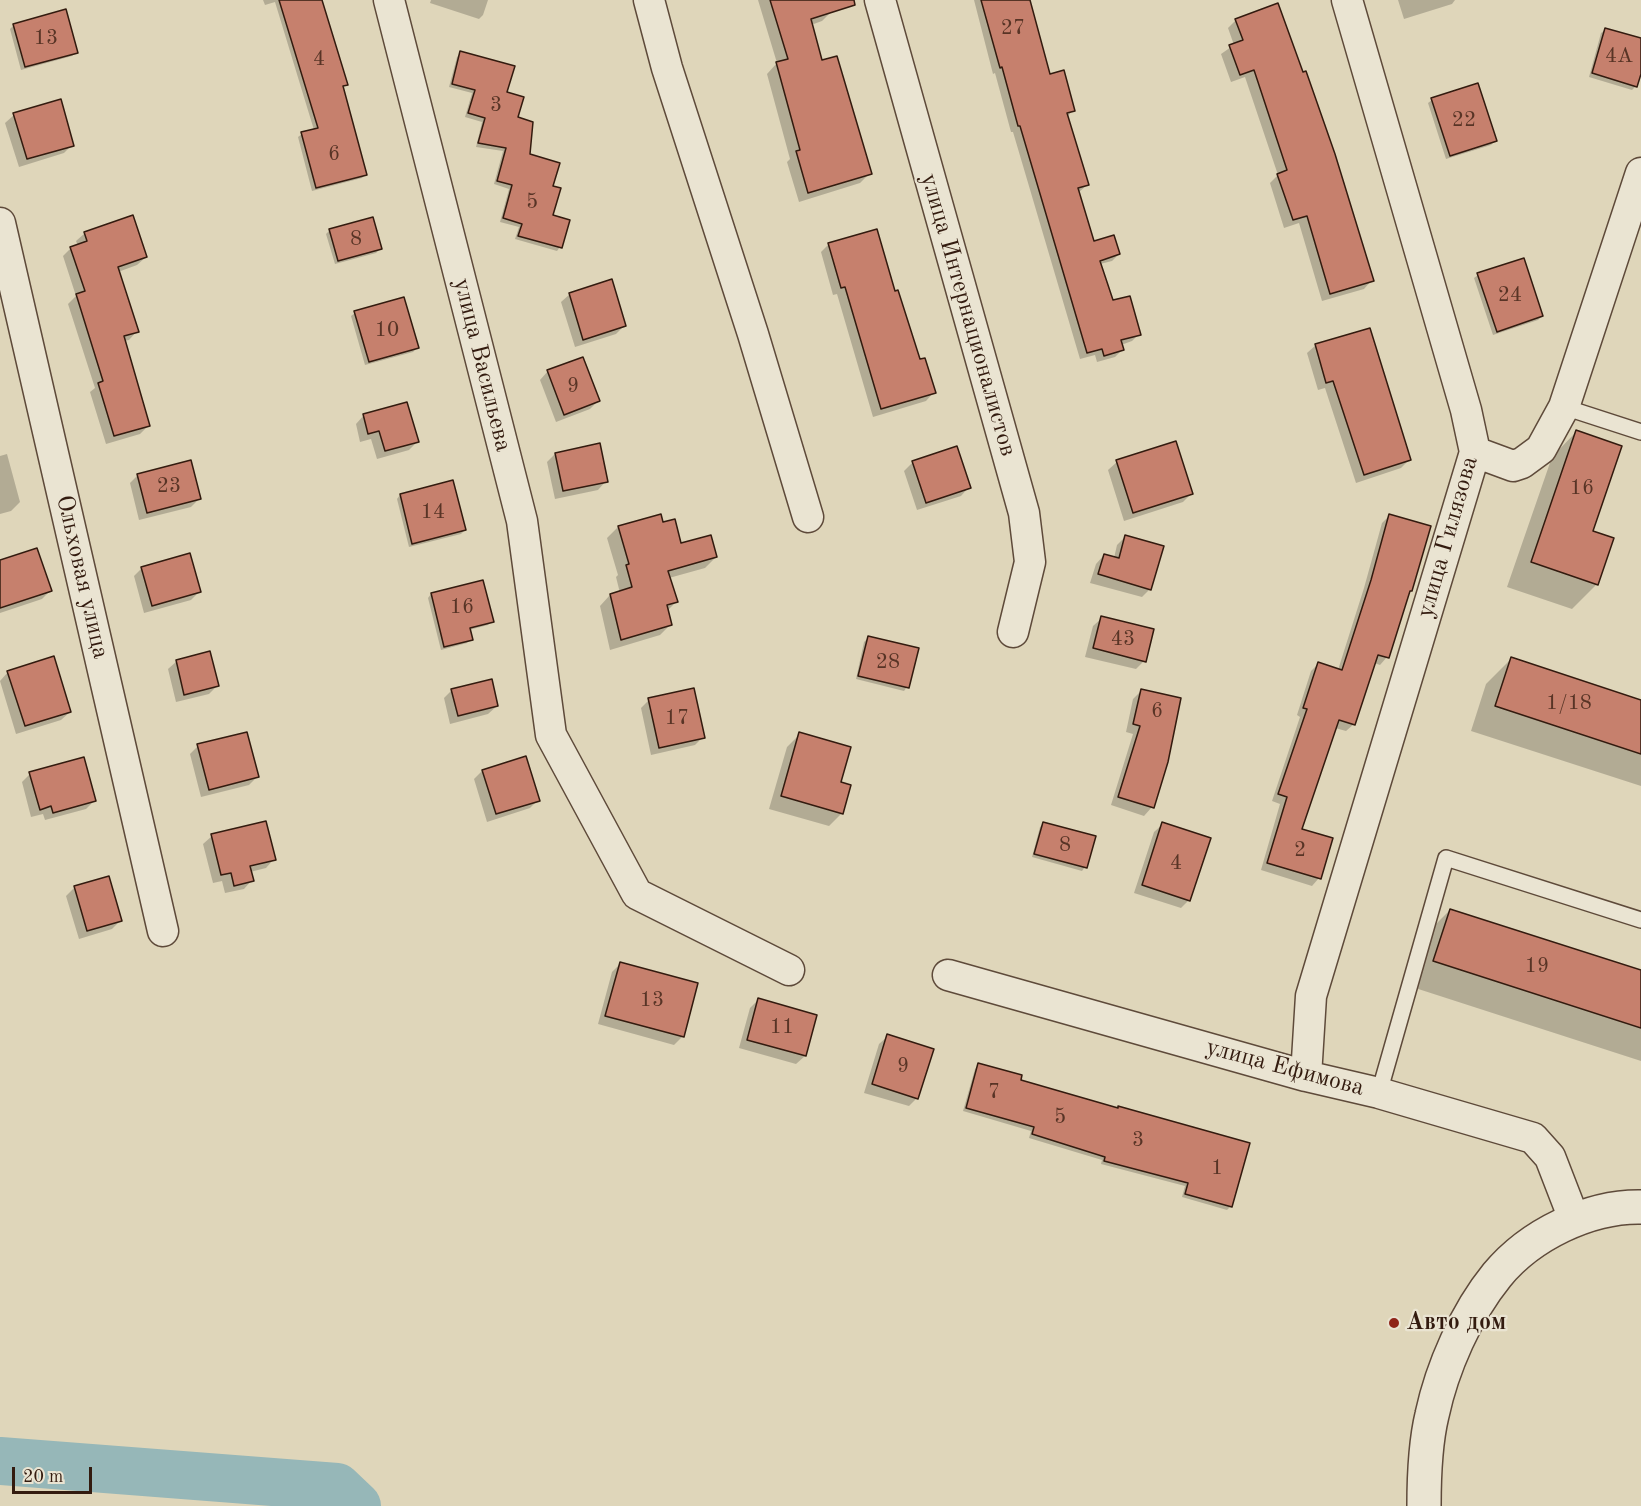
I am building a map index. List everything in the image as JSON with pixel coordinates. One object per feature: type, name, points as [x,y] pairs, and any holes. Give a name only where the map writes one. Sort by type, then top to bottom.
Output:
[{"type":"street","name":"улица Васильева","points":[[388,0],[522,521],[551,735],[637,894],[789,970]]},
{"type":"street","points":[[649,0],[667,68],[753,334],[808,517]]},
{"type":"street","name":"улица Интернационалистов","points":[[880,0],[1024,513],[1030,562],[1013,632]]},
{"type":"street","name":"улица Гилязова","points":[[1306,1076],[1311,996],[1475,452],[1466,410],[1347,0]]},
{"type":"street","points":[[1475,452],[1513,466],[1522,463],[1544,444],[1564,407],[1641,173]]},
{"type":"street","name":"Ольховая улица","points":[[0,223],[163,931]]},
{"type":"street","name":"улица Ефимова","points":[[948,975],[1306,1076],[1379,1093],[1533,1138],[1550,1157],[1574,1219]]},
{"type":"street","points":[[1424,1506],[1424,1478],[1432,1415],[1449,1359],[1471,1315],[1497,1275],[1526,1248],[1574,1219],[1616,1209],[1641,1208]]},
{"type":"lane","points":[[1564,407],[1641,432]]},
{"type":"lane","points":[[1379,1093],[1446,858],[1641,920]]},
{"type":"building","points":[[279,0],[322,0],[348,85],[343,86],[367,175],[316,188],[301,132],[318,128]]},
{"type":"building","points":[[770,0],[854,0],[855,5],[811,19],[822,60],[837,56],[872,174],[808,193],[796,151],[800,150],[776,62],[788,59]]},
{"type":"building","points":[[981,0],[1030,0],[1050,74],[1064,70],[1075,111],[1067,113],[1089,185],[1078,188],[1094,241],[1114,235],[1120,254],[1100,261],[1113,300],[1130,296],[1141,335],[1121,340],[1124,350],[1104,356],[1102,349],[1087,353]]},
{"type":"building","points":[[1278,3],[1303,72],[1306,71],[1335,154],[1374,281],[1330,294],[1307,216],[1293,220],[1277,174],[1287,170],[1254,70],[1240,75],[1229,45],[1243,40],[1235,19]]},
{"type":"building","points":[[66,9],[78,53],[25,67],[13,24]]},
{"type":"building","points":[[1605,28],[1641,38],[1641,74],[1637,87],[1592,73]]},
{"type":"building","points":[[460,51],[515,66],[507,92],[524,97],[518,117],[533,122],[530,154],[560,163],[553,186],[561,188],[553,215],[570,220],[562,248],[518,236],[522,224],[503,218],[512,185],[497,181],[506,148],[478,143],[485,118],[468,113],[475,90],[452,84]]},
{"type":"building","points":[[1478,83],[1497,141],[1450,156],[1431,98]]},
{"type":"building","points":[[61,99],[74,146],[27,159],[13,113]]},
{"type":"building","points":[[133,215],[147,257],[118,267],[139,332],[124,336],[150,426],[114,436],[98,383],[103,381],[76,294],[85,291],[70,247],[87,241],[84,232]]},
{"type":"building","points":[[373,217],[382,249],[338,261],[329,229]]},
{"type":"building","points":[[877,229],[895,291],[898,290],[920,359],[925,358],[936,393],[881,409],[845,287],[841,288],[828,243]]},
{"type":"building","points":[[1524,258],[1543,316],[1497,332],[1477,273]]},
{"type":"building","points":[[612,279],[626,326],[583,340],[569,293]]},
{"type":"building","points":[[404,297],[419,348],[369,362],[354,311]]},
{"type":"building","points":[[1370,328],[1411,460],[1364,475],[1333,381],[1326,383],[1315,344]]},
{"type":"building","points":[[583,357],[600,401],[564,415],[547,370]]},
{"type":"building","points":[[407,402],[419,442],[385,451],[379,431],[368,434],[363,414]]},
{"type":"building","points":[[1576,430],[1622,446],[1593,531],[1614,538],[1598,585],[1531,562]]},
{"type":"building","points":[[1176,441],[1193,494],[1133,513],[1116,460]]},
{"type":"building","points":[[600,443],[608,482],[563,491],[555,453]]},
{"type":"building","points":[[957,446],[971,488],[926,503],[912,461]]},
{"type":"building","points":[[191,460],[201,499],[147,513],[137,474]]},
{"type":"building","points":[[453,480],[466,530],[412,544],[400,494]]},
{"type":"building","points":[[661,514],[663,522],[675,519],[681,543],[711,535],[717,557],[668,571],[678,602],[667,605],[672,625],[621,640],[610,594],[632,587],[626,565],[629,564],[618,526]]},
{"type":"building","points":[[1389,514],[1431,526],[1389,658],[1378,655],[1355,725],[1339,720],[1302,829],[1333,838],[1321,879],[1267,863],[1287,797],[1278,794],[1307,709],[1303,708],[1318,662],[1342,670],[1371,580]]},
{"type":"building","points":[[1125,535],[1164,546],[1151,590],[1098,574],[1104,554],[1119,558]]},
{"type":"building","points":[[37,548],[52,591],[0,608],[0,560]]},
{"type":"building","points":[[190,553],[201,592],[152,606],[141,567]]},
{"type":"building","points":[[483,580],[494,622],[470,628],[473,640],[444,647],[431,593]]},
{"type":"building","points":[[1101,616],[1154,629],[1146,662],[1093,648]]},
{"type":"building","points":[[868,636],[919,648],[909,688],[858,676]]},
{"type":"building","points":[[210,651],[219,686],[184,695],[176,660]]},
{"type":"building","points":[[54,656],[71,712],[25,726],[7,671]]},
{"type":"building","points":[[1511,657],[1641,700],[1641,754],[1495,706]]},
{"type":"building","points":[[492,679],[498,706],[458,716],[451,689]]},
{"type":"building","points":[[694,688],[705,738],[659,748],[648,698]]},
{"type":"building","points":[[1141,689],[1181,698],[1168,762],[1154,808],[1118,797],[1140,726],[1133,724]]},
{"type":"building","points":[[247,732],[259,777],[209,790],[197,744]]},
{"type":"building","points":[[799,732],[851,747],[841,782],[851,785],[843,814],[781,796]]},
{"type":"building","points":[[526,756],[540,801],[496,814],[482,770]]},
{"type":"building","points":[[84,757],[96,801],[53,813],[51,806],[40,810],[29,772]]},
{"type":"building","points":[[266,821],[276,860],[250,866],[254,881],[234,886],[231,873],[221,875],[211,834]]},
{"type":"building","points":[[1043,822],[1096,836],[1087,868],[1034,854]]},
{"type":"building","points":[[1162,822],[1211,838],[1190,901],[1142,885]]},
{"type":"building","points":[[109,876],[122,921],[87,931],[74,886]]},
{"type":"building","points":[[1450,909],[1641,970],[1641,1028],[1433,961]]},
{"type":"building","points":[[620,962],[698,983],[684,1037],[605,1016]]},
{"type":"building","points":[[758,998],[817,1015],[806,1056],[747,1040]]},
{"type":"building","points":[[887,1034],[934,1049],[918,1099],[872,1084]]},
{"type":"building","points":[[978,1063],[1022,1075],[1021,1080],[1250,1143],[1232,1207],[1185,1194],[1188,1183],[1104,1161],[1105,1157],[1032,1134],[1034,1127],[966,1108]]},
{"type":"waterway","points":[[0,1461],[337,1487],[357,1506]]},
{"type":"place","name":"Авто дом","points":[[1394,1323]]}]
